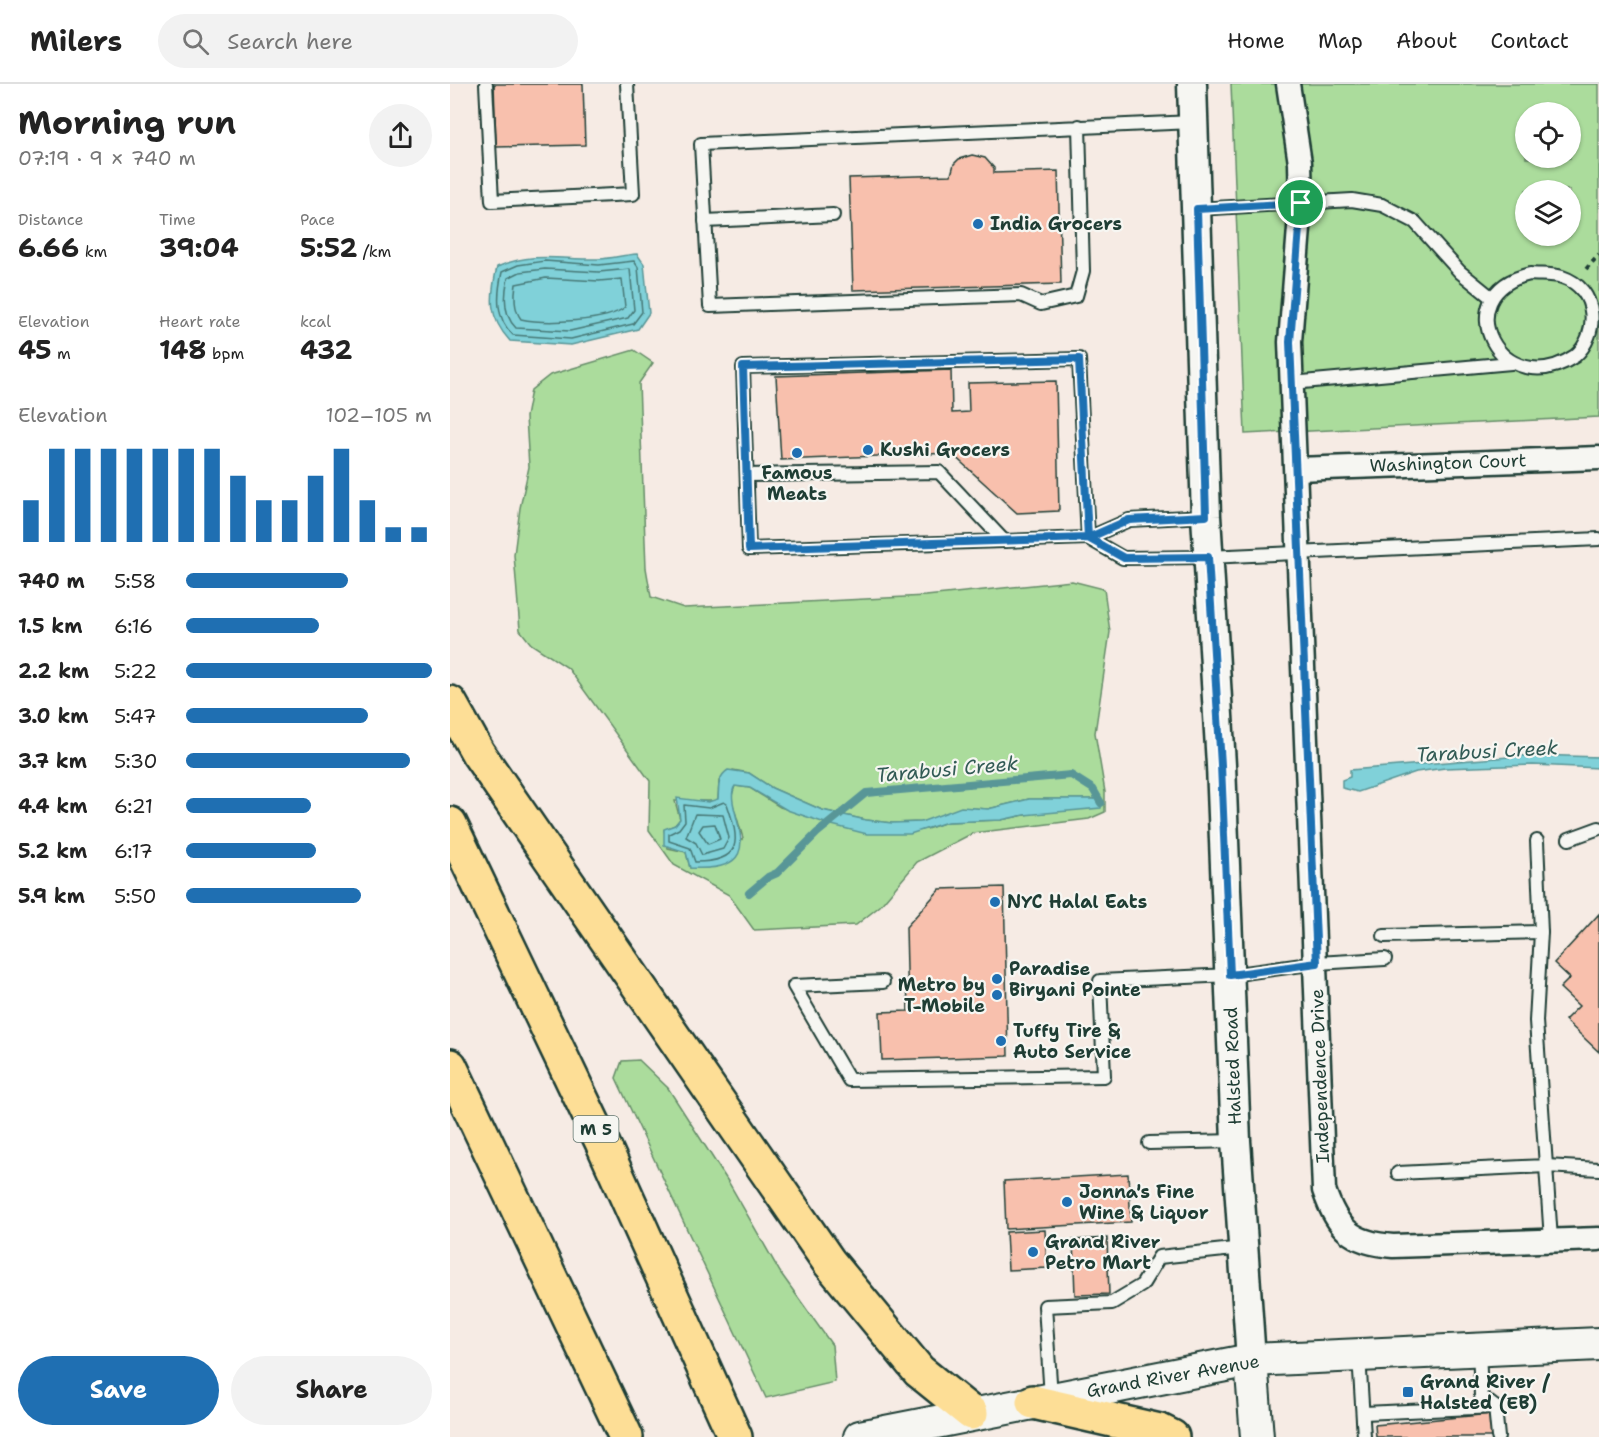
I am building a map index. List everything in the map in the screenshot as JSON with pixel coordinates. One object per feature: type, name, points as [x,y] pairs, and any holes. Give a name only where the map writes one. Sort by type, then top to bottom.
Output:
[{"type":"highway","points":[[450,703],[478,753],[829,1263],[919,1371],[970,1413]]},
{"type":"highway","name":"M 5","points":[[450,824],[602,1142],[735,1437]]},
{"type":"highway","points":[[450,1066],[627,1437]]},
{"type":"highway","points":[[1042,1400],[1160,1431],[1172,1437]]},
{"type":"main road","name":"Grand River Avenue","points":[[860,1437],[970,1413],[1251,1360],[1599,1344]]},
{"type":"main road","name":"Halsted Road","points":[[1251,1360],[1257,1437]]},
{"type":"street","name":"Halsted Road","points":[[1192,84],[1206,516],[1221,765],[1236,1141],[1251,1360]]},
{"type":"street","name":"Independence Drive","points":[[1288,84],[1300,164],[1301,203],[1290,342],[1317,963],[1324,1190],[1332,1215],[1350,1234],[1369,1244],[1393,1246],[1599,1239]]},
{"type":"street","name":"Washington Court","points":[[1297,469],[1599,458]]},
{"type":"lane","points":[[486,84],[492,201],[633,194],[627,84]]},
{"type":"lane","points":[[1079,126],[1083,271],[1076,296],[1041,304],[1021,295],[710,306],[701,144],[1079,126],[1193,122]]},
{"type":"lane","points":[[1197,209],[1352,200],[1382,205],[1415,222],[1460,272],[1492,298]]},
{"type":"lane","points":[[705,221],[833,215]]},
{"type":"lane","points":[[1292,383],[1511,363],[1526,367],[1562,365],[1592,341],[1596,320],[1590,299],[1574,284],[1562,277],[1530,274],[1515,278],[1502,286],[1492,298],[1487,312],[1487,327],[1491,342],[1511,363]]},
{"type":"lane","points":[[1088,538],[1079,359],[743,367],[749,549],[1088,538],[1129,520],[1206,516]]},
{"type":"lane","points":[[747,475],[939,471],[1004,541]]},
{"type":"lane","points":[[1088,538],[1124,558],[1208,557],[1599,539]]},
{"type":"lane","points":[[1569,839],[1599,828]]},
{"type":"lane","points":[[1537,841],[1541,932],[1536,1021],[1551,1240]]},
{"type":"lane","points":[[1384,936],[1541,932]]},
{"type":"lane","points":[[883,982],[794,986],[849,1080],[1104,1076],[1100,981],[1230,975],[1317,963],[1385,959]]},
{"type":"lane","points":[[1149,1143],[1236,1141]]},
{"type":"lane","points":[[1398,1173],[1546,1166],[1599,1169]]},
{"type":"lane","points":[[1042,1400],[1045,1306],[1112,1304],[1142,1285],[1159,1257],[1243,1248]]},
{"type":"lane","points":[[1479,1349],[1481,1396],[1495,1407],[1498,1437]]},
{"type":"lane","points":[[1359,1355],[1364,1437]]},
{"type":"lane","points":[[1364,1413],[1405,1417],[1495,1407]]},
{"type":"green space","points":[[1231,84],[1599,84],[1599,417],[1245,434]]},
{"type":"green space","points":[[634,350],[653,363],[639,383],[646,568],[651,597],[684,608],[926,596],[1072,581],[1104,589],[1110,632],[1095,733],[1105,792],[1105,812],[1089,819],[973,833],[917,862],[880,906],[856,925],[754,930],[729,895],[674,865],[649,830],[650,781],[568,668],[531,644],[520,630],[514,555],[520,508],[529,467],[526,417],[531,390],[550,375]],"holes":[[[733,770],[749,773],[772,788],[822,810],[892,823],[921,822],[972,808],[988,809],[1029,799],[1102,799],[1001,820],[947,822],[927,829],[805,815],[780,807],[750,788],[735,786],[731,798],[743,838],[727,862],[707,868],[690,868],[686,852],[668,848],[664,830],[675,825],[680,819],[675,801],[715,801],[718,799],[719,781]]]},
{"type":"green space","points":[[639,1060],[668,1088],[729,1183],[780,1272],[832,1345],[835,1382],[766,1398],[616,1078],[622,1061]]},
{"type":"water","points":[[637,254],[644,264],[649,313],[638,329],[571,345],[510,341],[498,324],[494,315],[492,297],[497,267],[524,259],[548,257],[600,259]]},
{"type":"water","points":[[1534,755],[1599,757],[1599,768],[1533,765],[1445,768],[1416,772],[1358,792],[1342,788],[1342,780],[1350,777],[1350,770]]},
{"type":"water","points":[[728,770],[749,773],[772,788],[822,810],[892,823],[921,822],[961,807],[988,809],[1029,799],[1102,799],[1101,808],[1024,815],[1001,820],[947,822],[910,834],[867,834],[787,810],[750,788],[735,786],[732,796],[741,837],[740,850],[733,861],[717,867],[690,868],[686,852],[664,845],[664,829],[675,825],[680,819],[677,798],[708,802],[718,799],[720,779]]},
{"type":"building","points":[[494,84],[583,84],[585,145],[496,147]]},
{"type":"building","points":[[972,155],[985,158],[994,168],[994,173],[1058,171],[1061,284],[853,290],[849,178],[951,175],[954,164],[959,159]]},
{"type":"building","points":[[951,370],[952,413],[969,412],[968,383],[1056,381],[1059,511],[1017,513],[951,453],[781,460],[776,376]]},
{"type":"building","points":[[1004,887],[1008,1056],[882,1060],[880,1012],[908,1011],[906,927],[940,889]]},
{"type":"building","points":[[1599,914],[1599,1052],[1565,1020],[1579,1006],[1560,988],[1570,978],[1554,963]]},
{"type":"building","name":"Jonna's Fine Wine & Liquor","points":[[1128,1174],[1131,1222],[1006,1229],[1004,1181]]},
{"type":"building","points":[[1045,1230],[1047,1268],[1008,1270],[1006,1232]]},
{"type":"building","points":[[1107,1238],[1109,1294],[1075,1295],[1073,1240]]},
{"type":"building","points":[[1491,1414],[1493,1437],[1376,1437],[1375,1425]]},
{"type":"waterway","name":"Tarabusi Creek","points":[[749,893],[768,877],[777,873],[817,833],[866,793],[1071,775],[1093,789],[1101,803]]},
{"type":"place","name":"India Grocers","points":[[978,224]]},
{"type":"place","name":"Kushi Grocers","points":[[868,450]]},
{"type":"place","name":"Famous Meats","points":[[797,453]]},
{"type":"place","name":"NYC Halal Eats","points":[[995,902]]},
{"type":"place","name":"Paradise Biryani Pointe","points":[[997,979]]},
{"type":"place","name":"Metro by T-Mobile","points":[[997,995]]},
{"type":"place","name":"Tuffy Tire & Auto Service","points":[[1001,1041]]},
{"type":"place","name":"Jonna's Fine Wine & Liquor","points":[[1067,1202]]},
{"type":"place","name":"Grand River Petro Mart","points":[[1033,1252]]},
{"type":"place","name":"Grand River / Halsted (EB)","points":[[1408,1392]]},
{"type":"route","points":[[1301,203],[1197,209],[1206,516],[1129,520],[1088,538],[749,549],[743,367],[1079,359],[1088,538],[1124,558],[1208,557],[1221,765],[1230,975],[1317,963],[1290,342],[1301,203]]}]
